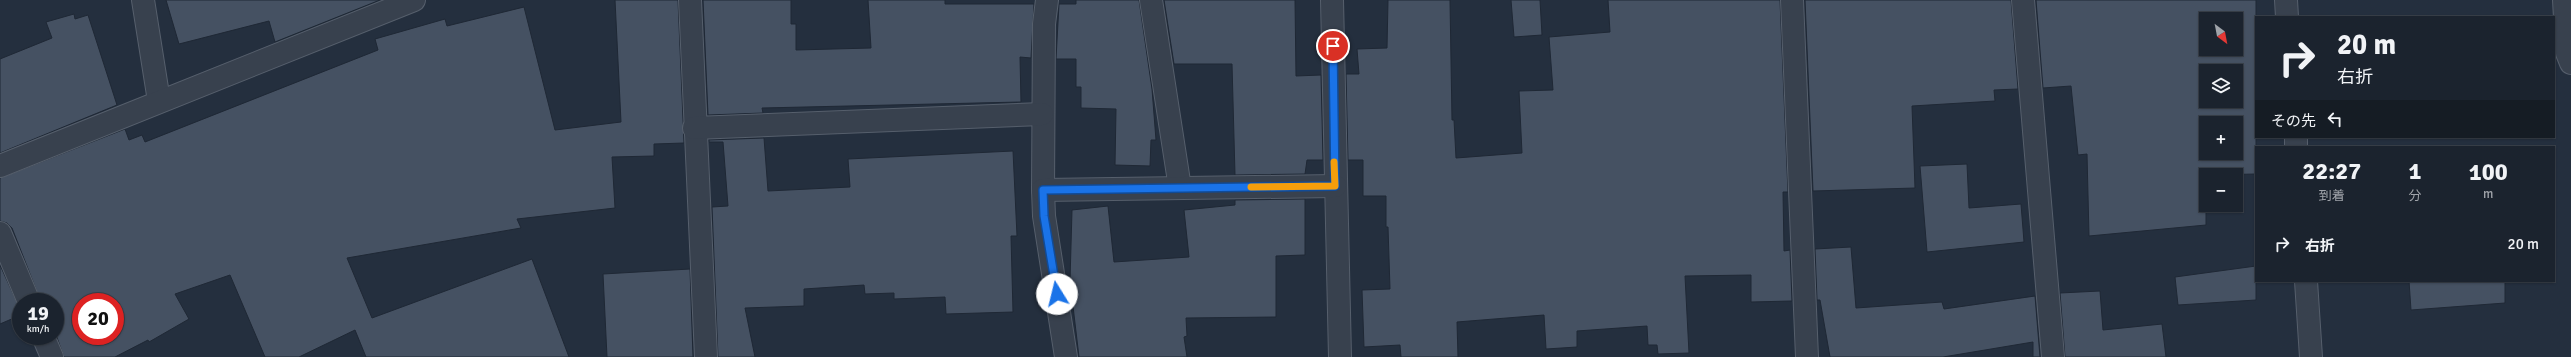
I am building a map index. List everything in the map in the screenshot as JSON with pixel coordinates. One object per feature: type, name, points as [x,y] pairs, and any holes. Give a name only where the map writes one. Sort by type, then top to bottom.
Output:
[{"type":"street","points":[[143,0],[159,101]]},
{"type":"street","points":[[0,166],[414,0]]},
{"type":"street","points":[[690,0],[694,128],[706,357]]},
{"type":"street","points":[[1047,0],[1044,24],[1042,114],[1044,216],[1066,357]]},
{"type":"street","points":[[1151,0],[1180,188]]},
{"type":"street","points":[[1332,0],[1340,357]]},
{"type":"street","points":[[1792,0],[1807,357]]},
{"type":"street","points":[[2023,0],[2052,357]]},
{"type":"street","points":[[2286,0],[2287,16]]},
{"type":"street","points":[[2564,0],[2567,53],[2571,63]]},
{"type":"street","points":[[694,128],[1042,114]]},
{"type":"street","points":[[1043,190],[1335,186]]},
{"type":"street","points":[[0,234],[25,293]]},
{"type":"street","points":[[2306,282],[2311,357]]},
{"type":"street","points":[[47,345],[52,357]]},
{"type":"building","points":[[166,0],[380,0],[275,42],[269,21],[179,44]]},
{"type":"building","points":[[615,0],[678,0],[684,143],[654,144],[654,156],[612,157],[615,208],[517,219],[521,228],[347,258],[372,318],[532,259],[569,357],[366,357],[355,330],[299,357],[265,357],[230,275],[175,294],[189,319],[149,342],[148,340],[115,357],[64,357],[60,345],[64,345],[64,293],[37,293],[12,228],[7,223],[0,221],[0,178],[125,129],[129,140],[142,135],[145,142],[378,50],[375,39],[445,19],[447,26],[524,7],[555,130],[621,122]]},
{"type":"building","points":[[703,0],[791,0],[791,24],[796,24],[796,50],[871,48],[868,0],[945,0],[945,4],[1034,4],[1031,58],[1020,57],[1021,102],[762,108],[763,113],[708,115]]},
{"type":"building","points":[[1076,0],[1139,0],[1152,89],[1156,140],[1151,140],[1150,166],[1115,165],[1116,109],[1081,108],[1081,87],[1076,87],[1076,59],[1056,59],[1059,4],[1076,4]]},
{"type":"building","points":[[1164,0],[1295,0],[1296,76],[1321,75],[1323,160],[1307,160],[1305,174],[1235,175],[1232,64],[1174,64]]},
{"type":"building","points":[[1388,0],[1450,0],[1452,120],[1454,120],[1456,158],[1522,153],[1519,91],[1553,90],[1549,37],[1610,32],[1608,0],[1780,0],[1788,192],[1783,192],[1784,251],[1790,250],[1792,301],[1751,302],[1751,275],[1685,276],[1689,353],[1658,354],[1657,345],[1648,345],[1647,326],[1577,331],[1577,347],[1546,349],[1544,315],[1457,322],[1458,357],[1401,357],[1400,345],[1364,347],[1362,290],[1390,289],[1388,227],[1386,227],[1386,196],[1363,196],[1363,160],[1348,160],[1346,74],[1359,74],[1357,49],[1387,48]]},
{"type":"building","points":[[1511,0],[1540,0],[1542,35],[1514,37]]},
{"type":"building","points":[[1805,0],[2011,0],[2018,89],[1994,90],[1995,101],[1912,106],[1915,188],[1813,191]]},
{"type":"building","points":[[2036,0],[2256,0],[2255,174],[2243,174],[2243,168],[2199,168],[2199,212],[2206,212],[2206,225],[2089,236],[2087,154],[2078,155],[2071,86],[2043,88]]},
{"type":"building","points":[[74,14],[75,19],[88,15],[117,105],[0,153],[0,59],[52,38],[46,22]]},
{"type":"building","points":[[764,138],[768,191],[850,187],[848,159],[1013,151],[1017,236],[1011,236],[1013,312],[946,314],[945,297],[894,299],[894,293],[865,294],[864,285],[804,289],[804,306],[745,308],[755,357],[718,357],[712,207],[728,206],[723,142],[709,142],[709,140]]},
{"type":"building","points":[[1967,164],[1969,208],[2021,204],[2024,242],[1927,252],[1920,166]]},
{"type":"building","points":[[1305,199],[1305,255],[1276,256],[1276,317],[1186,318],[1187,336],[1184,337],[1187,357],[1079,357],[1070,281],[1072,210],[1108,206],[1114,262],[1189,257],[1184,210],[1235,205],[1235,200]]},
{"type":"building","points":[[1851,247],[1856,308],[1942,302],[1944,309],[2035,296],[2040,357],[2033,357],[2033,342],[1943,357],[1830,357],[1820,300],[1817,300],[1815,249]]},
{"type":"building","points":[[0,265],[13,293],[12,319],[0,324]]},
{"type":"building","points":[[2255,266],[2256,300],[2178,305],[2175,277]]},
{"type":"building","points":[[690,269],[693,357],[607,357],[603,274]]},
{"type":"building","points":[[2409,282],[2505,282],[2505,303],[2411,310]]},
{"type":"building","points":[[2100,291],[2103,330],[2162,324],[2166,357],[2065,357],[2060,293]]},
{"type":"slow traffic","points":[[1251,187],[1335,186],[1334,162]]},
{"type":"route","points":[[1057,294],[1044,216],[1043,190],[1335,186],[1333,46]]}]
